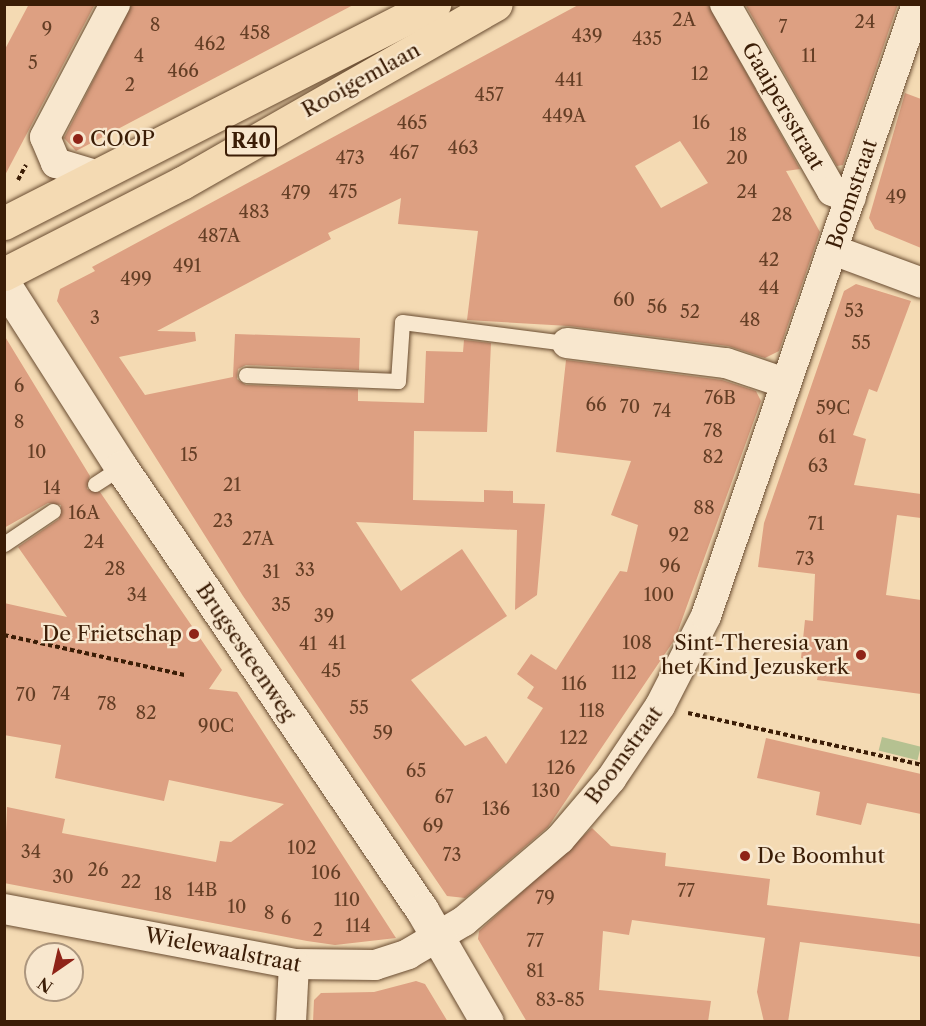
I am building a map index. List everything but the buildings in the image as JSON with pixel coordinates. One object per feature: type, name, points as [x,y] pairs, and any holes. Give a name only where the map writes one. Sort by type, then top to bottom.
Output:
[{"type":"main road","name":"Rooigemlaan","points":[[4,223],[434,4]]},
{"type":"main road","name":"Rooigemlaan","points":[[4,274],[182,183],[496,4]]},
{"type":"street","points":[[99,176],[56,163],[45,137],[115,4]]},
{"type":"street","name":"Gaaipersstraat","points":[[725,4],[832,191],[851,198]]},
{"type":"street","name":"Boomstraat","points":[[438,937],[496,896],[560,839],[611,779],[660,706],[706,616],[917,4]]},
{"type":"street","points":[[833,250],[921,283]]},
{"type":"street","name":"Brugsesteenweg","points":[[4,284],[108,475],[438,937],[487,1022]]},
{"type":"street","points":[[567,343],[726,363],[785,383]]},
{"type":"street","name":"Wielewaalstraat","points":[[4,909],[294,964],[375,965],[438,937]]},
{"type":"street","points":[[291,1022],[294,964]]},
{"type":"lane","points":[[246,375],[398,381],[402,322],[567,343]]},
{"type":"lane","points":[[4,544],[53,511]]},
{"type":"path","points":[[4,635],[185,675]]},
{"type":"path","points":[[660,706],[921,765]]},
{"type":"green space","points":[[882,737],[921,747],[917,760],[879,751]]},
{"type":"place","name":"COOP","points":[[78,139]]},
{"type":"place","name":"De Frietschap","points":[[194,634]]},
{"type":"place","name":"Sint-Theresia van het Kind Jezuskerk","points":[[861,655]]},
{"type":"place","name":"De Boomhut","points":[[745,856]]}]
